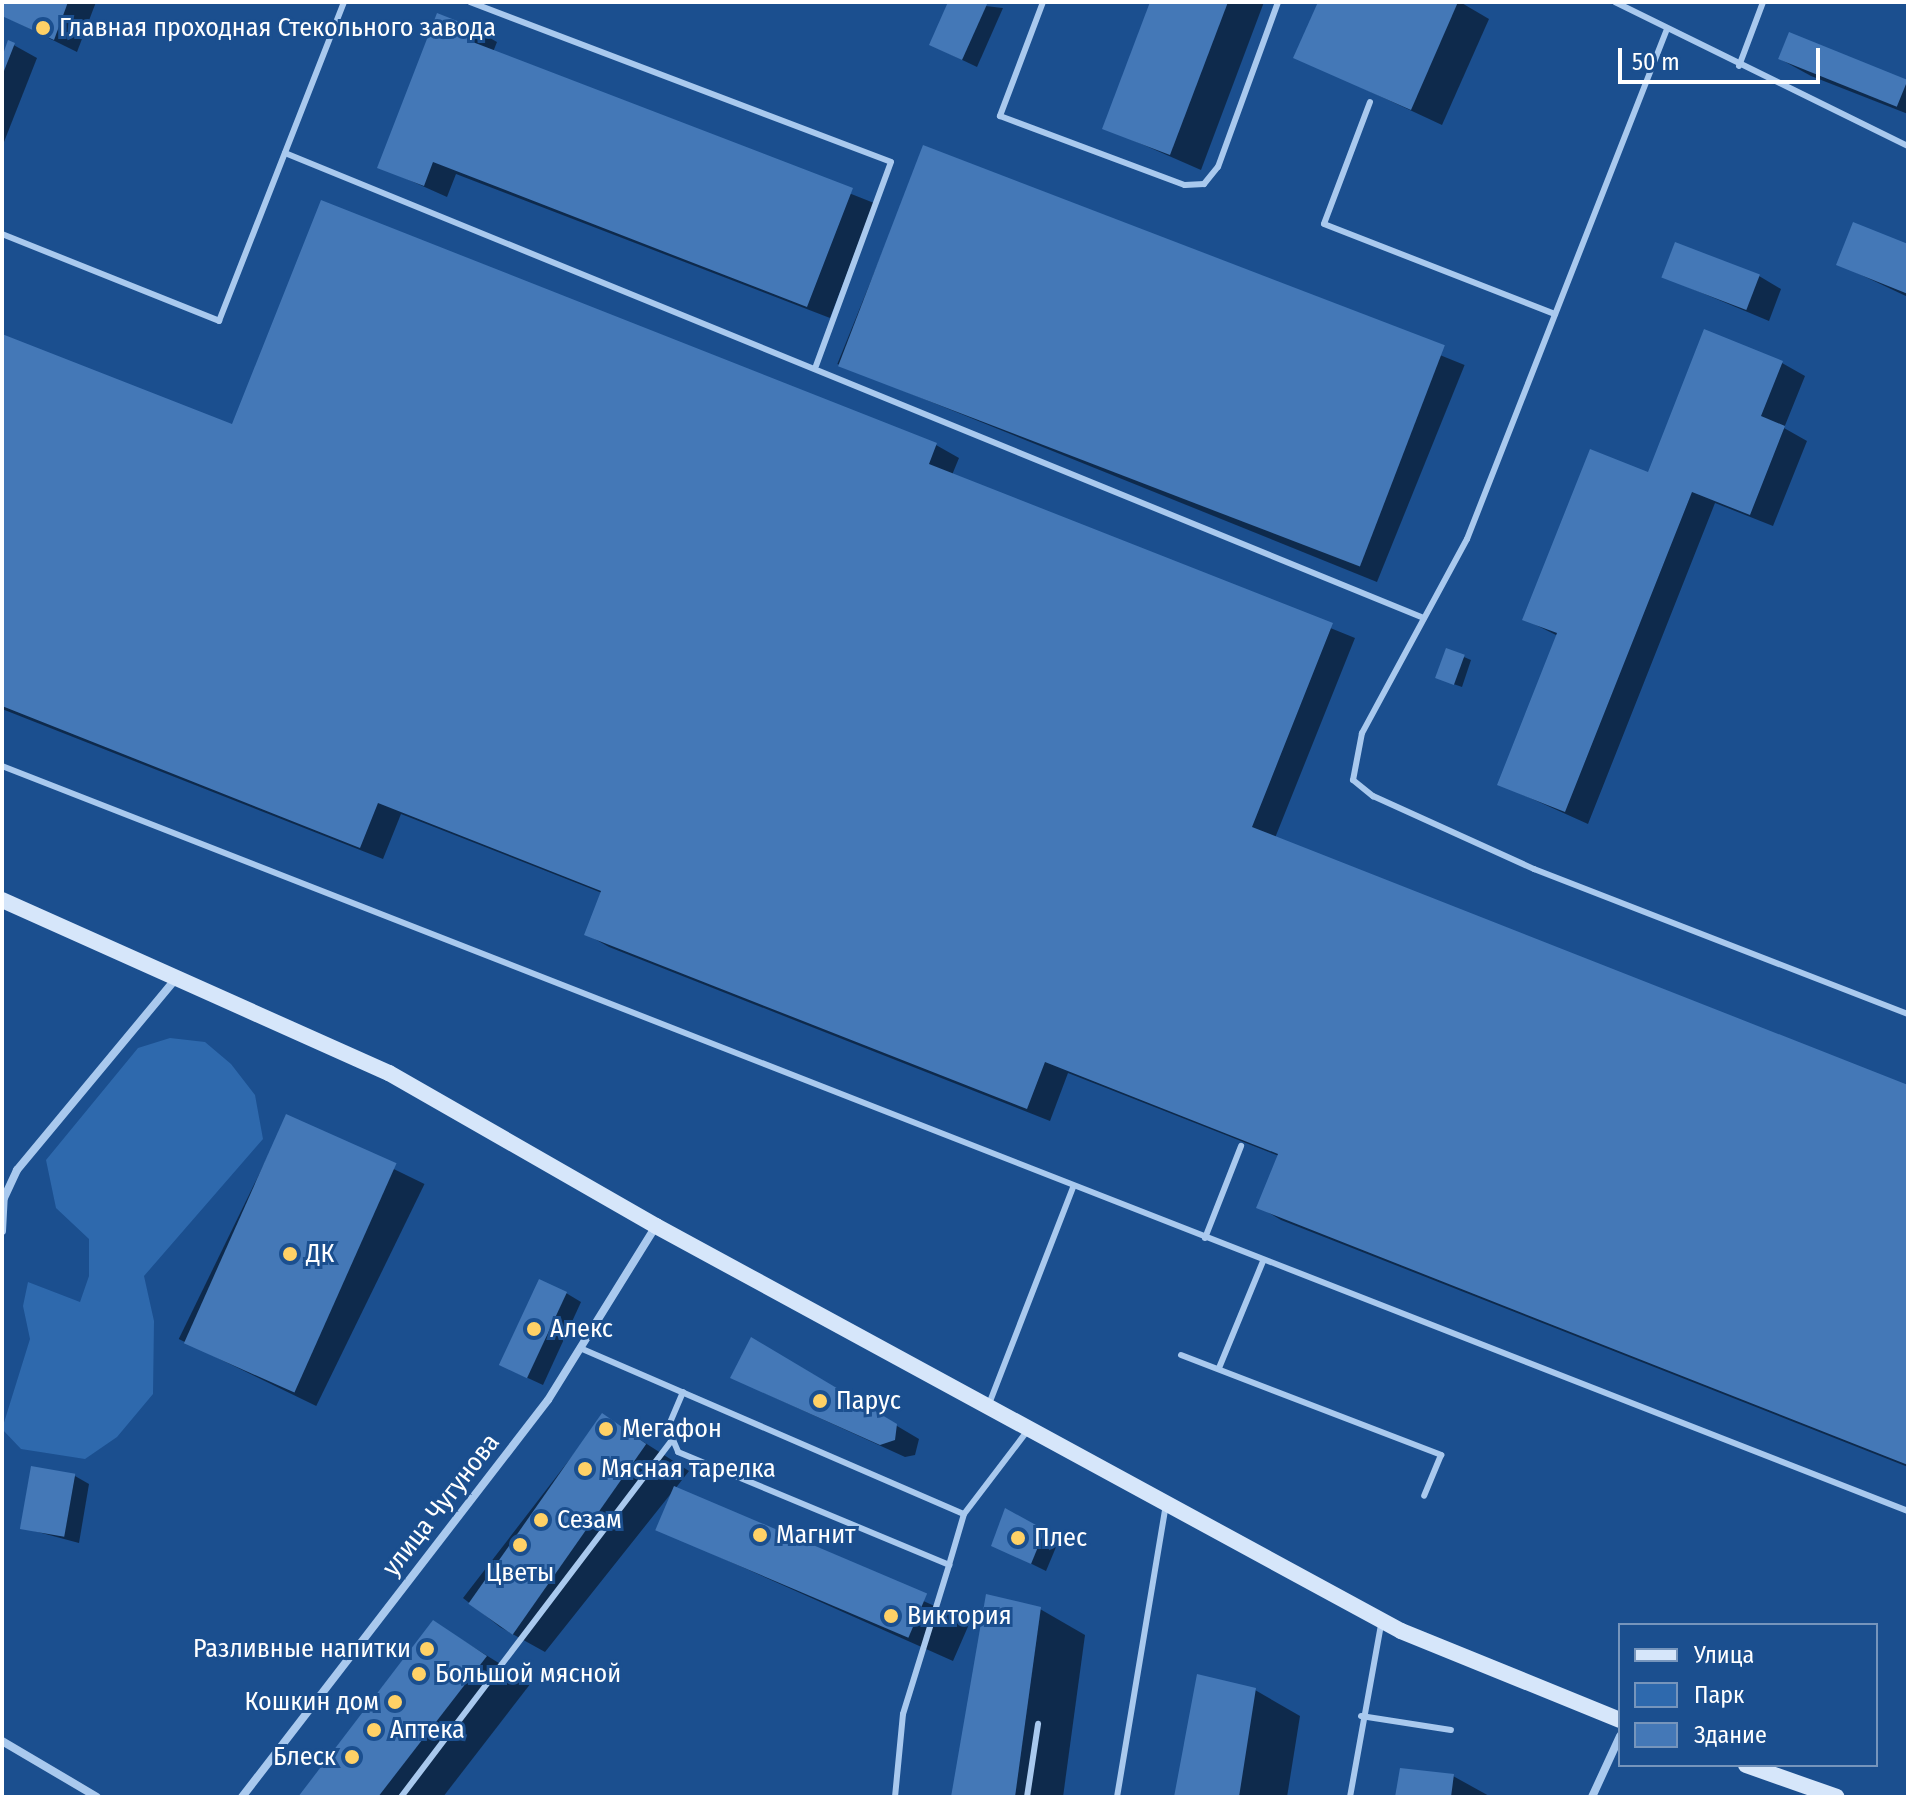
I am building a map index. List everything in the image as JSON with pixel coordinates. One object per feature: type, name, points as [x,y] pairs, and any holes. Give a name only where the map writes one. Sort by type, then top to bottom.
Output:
[{"type":"main road","points":[[2,900],[389,1073],[656,1226],[1382,1620],[1618,1719]]},
{"type":"main road","points":[[1752,1767],[1837,1797]]},
{"type":"street","points":[[2,1231],[3,1198],[17,1170],[177,977]]},
{"type":"street","name":"улица Чугунова","points":[[242,1797],[580,1348],[656,1226]]},
{"type":"street","points":[[1592,1797],[1618,1740]]},
{"type":"street","points":[[2,1741],[97,1797]]},
{"type":"lane","points":[[2,234],[219,321],[344,2]]},
{"type":"lane","points":[[470,2],[891,162],[816,366]]},
{"type":"lane","points":[[1043,2],[1000,116],[1185,185],[1204,184],[1218,167],[1278,2]]},
{"type":"lane","points":[[1615,2],[1739,66],[1908,146]]},
{"type":"lane","points":[[1739,66],[1763,2]]},
{"type":"lane","points":[[1667,29],[1467,539],[1352,759],[1353,780],[1363,788],[1534,869],[1908,1014]]},
{"type":"lane","points":[[1370,102],[1324,224],[1555,314]]},
{"type":"lane","points":[[285,153],[816,366],[1424,618]]},
{"type":"lane","points":[[2,766],[1908,1511]]},
{"type":"lane","points":[[1205,1238],[1241,1146]]},
{"type":"lane","points":[[988,1405],[1073,1187]]},
{"type":"lane","points":[[1219,1368],[1263,1261]]},
{"type":"lane","points":[[580,1348],[964,1514]]},
{"type":"lane","points":[[1181,1355],[1441,1455],[1424,1496]]},
{"type":"lane","points":[[683,1392],[668,1428],[678,1452],[949,1565]]},
{"type":"lane","points":[[895,1797],[903,1714],[964,1514],[1030,1428]]},
{"type":"lane","points":[[401,1797],[673,1439]]},
{"type":"lane","points":[[1117,1797],[1167,1503]]},
{"type":"lane","points":[[1350,1797],[1361,1716],[1382,1620]]},
{"type":"lane","points":[[1361,1716],[1451,1730]]},
{"type":"lane","points":[[1027,1797],[1038,1724]]},
{"type":"green space","points":[[170,1038],[205,1042],[231,1064],[255,1095],[263,1139],[144,1276],[154,1321],[153,1394],[117,1437],[85,1459],[21,1449],[2,1429],[30,1339],[23,1306],[28,1282],[80,1302],[89,1276],[89,1239],[56,1208],[46,1160],[138,1048]]},
{"type":"building","name":"Главная проходная Стекольного завода","points":[[2,2],[68,2],[54,40],[2,16]]},
{"type":"building","points":[[948,2],[988,2],[962,60],[929,45]]},
{"type":"building","points":[[1150,2],[1228,2],[1170,155],[1102,129]]},
{"type":"building","points":[[1318,2],[1458,2],[1411,110],[1293,58]]},
{"type":"building","points":[[437,13],[475,28],[470,41],[853,188],[807,307],[433,162],[424,186],[377,168]]},
{"type":"building","points":[[1789,32],[1908,80],[1897,107],[1778,59]]},
{"type":"building","points":[[8,40],[15,43],[2,76],[2,57]]},
{"type":"building","points":[[923,145],[1445,345],[1360,567],[838,366]]},
{"type":"building","points":[[321,200],[937,443],[929,464],[1333,623],[1252,827],[1908,1085],[1908,1465],[1256,1208],[1278,1154],[1045,1062],[1027,1109],[584,935],[601,891],[378,803],[360,848],[2,706],[2,334],[232,424]]},
{"type":"building","points":[[1853,222],[1908,244],[1908,294],[1836,265]]},
{"type":"building","points":[[1675,242],[1760,275],[1746,310],[1661,277]]},
{"type":"building","points":[[1704,329],[1783,361],[1761,416],[1785,426],[1750,515],[1692,492],[1565,812],[1497,785],[1557,633],[1522,620],[1590,449],[1648,472]]},
{"type":"building","points":[[1446,648],[1465,655],[1454,685],[1435,678]]},
{"type":"building","name":"ДК","points":[[286,1114],[397,1163],[294,1393],[184,1343]]},
{"type":"building","name":"Алекс","points":[[539,1279],[567,1292],[527,1378],[499,1365]]},
{"type":"building","name":"Парус","points":[[751,1337],[897,1424],[895,1440],[880,1445],[730,1378]]},
{"type":"building","points":[[602,1413],[646,1444],[513,1635],[468,1604]]},
{"type":"building","points":[[31,1466],[75,1474],[64,1537],[20,1529]]},
{"type":"building","points":[[674,1486],[927,1593],[908,1638],[655,1530]]},
{"type":"building","name":"Плес","points":[[1005,1508],[1045,1530],[1031,1564],[991,1546]]},
{"type":"building","points":[[986,1594],[1041,1607],[1015,1797],[951,1797]]},
{"type":"building","points":[[433,1620],[487,1656],[378,1797],[298,1797]]},
{"type":"building","points":[[1197,1674],[1256,1688],[1239,1797],[1174,1797]]},
{"type":"building","points":[[1400,1768],[1454,1774],[1451,1797],[1395,1797]]},
{"type":"place","name":"Главная проходная Стекольного завода","points":[[43,28]]},
{"type":"place","name":"ДК","points":[[290,1254]]},
{"type":"place","name":"Алекс","points":[[534,1329]]},
{"type":"place","name":"Парус","points":[[820,1401]]},
{"type":"place","name":"Мегафон","points":[[606,1429]]},
{"type":"place","name":"Мясная тарелка","points":[[585,1469]]},
{"type":"place","name":"Сезам","points":[[541,1520]]},
{"type":"place","name":"Магнит","points":[[760,1535]]},
{"type":"place","name":"Плес","points":[[1018,1538]]},
{"type":"place","name":"Цветы","points":[[520,1545]]},
{"type":"place","name":"Виктория","points":[[891,1616]]},
{"type":"place","name":"Разливные напитки","points":[[427,1649]]},
{"type":"place","name":"Большой мясной","points":[[419,1674]]},
{"type":"place","name":"Кошкин дом","points":[[395,1702]]},
{"type":"place","name":"Аптека","points":[[374,1730]]},
{"type":"place","name":"Блеск","points":[[352,1757]]}]
